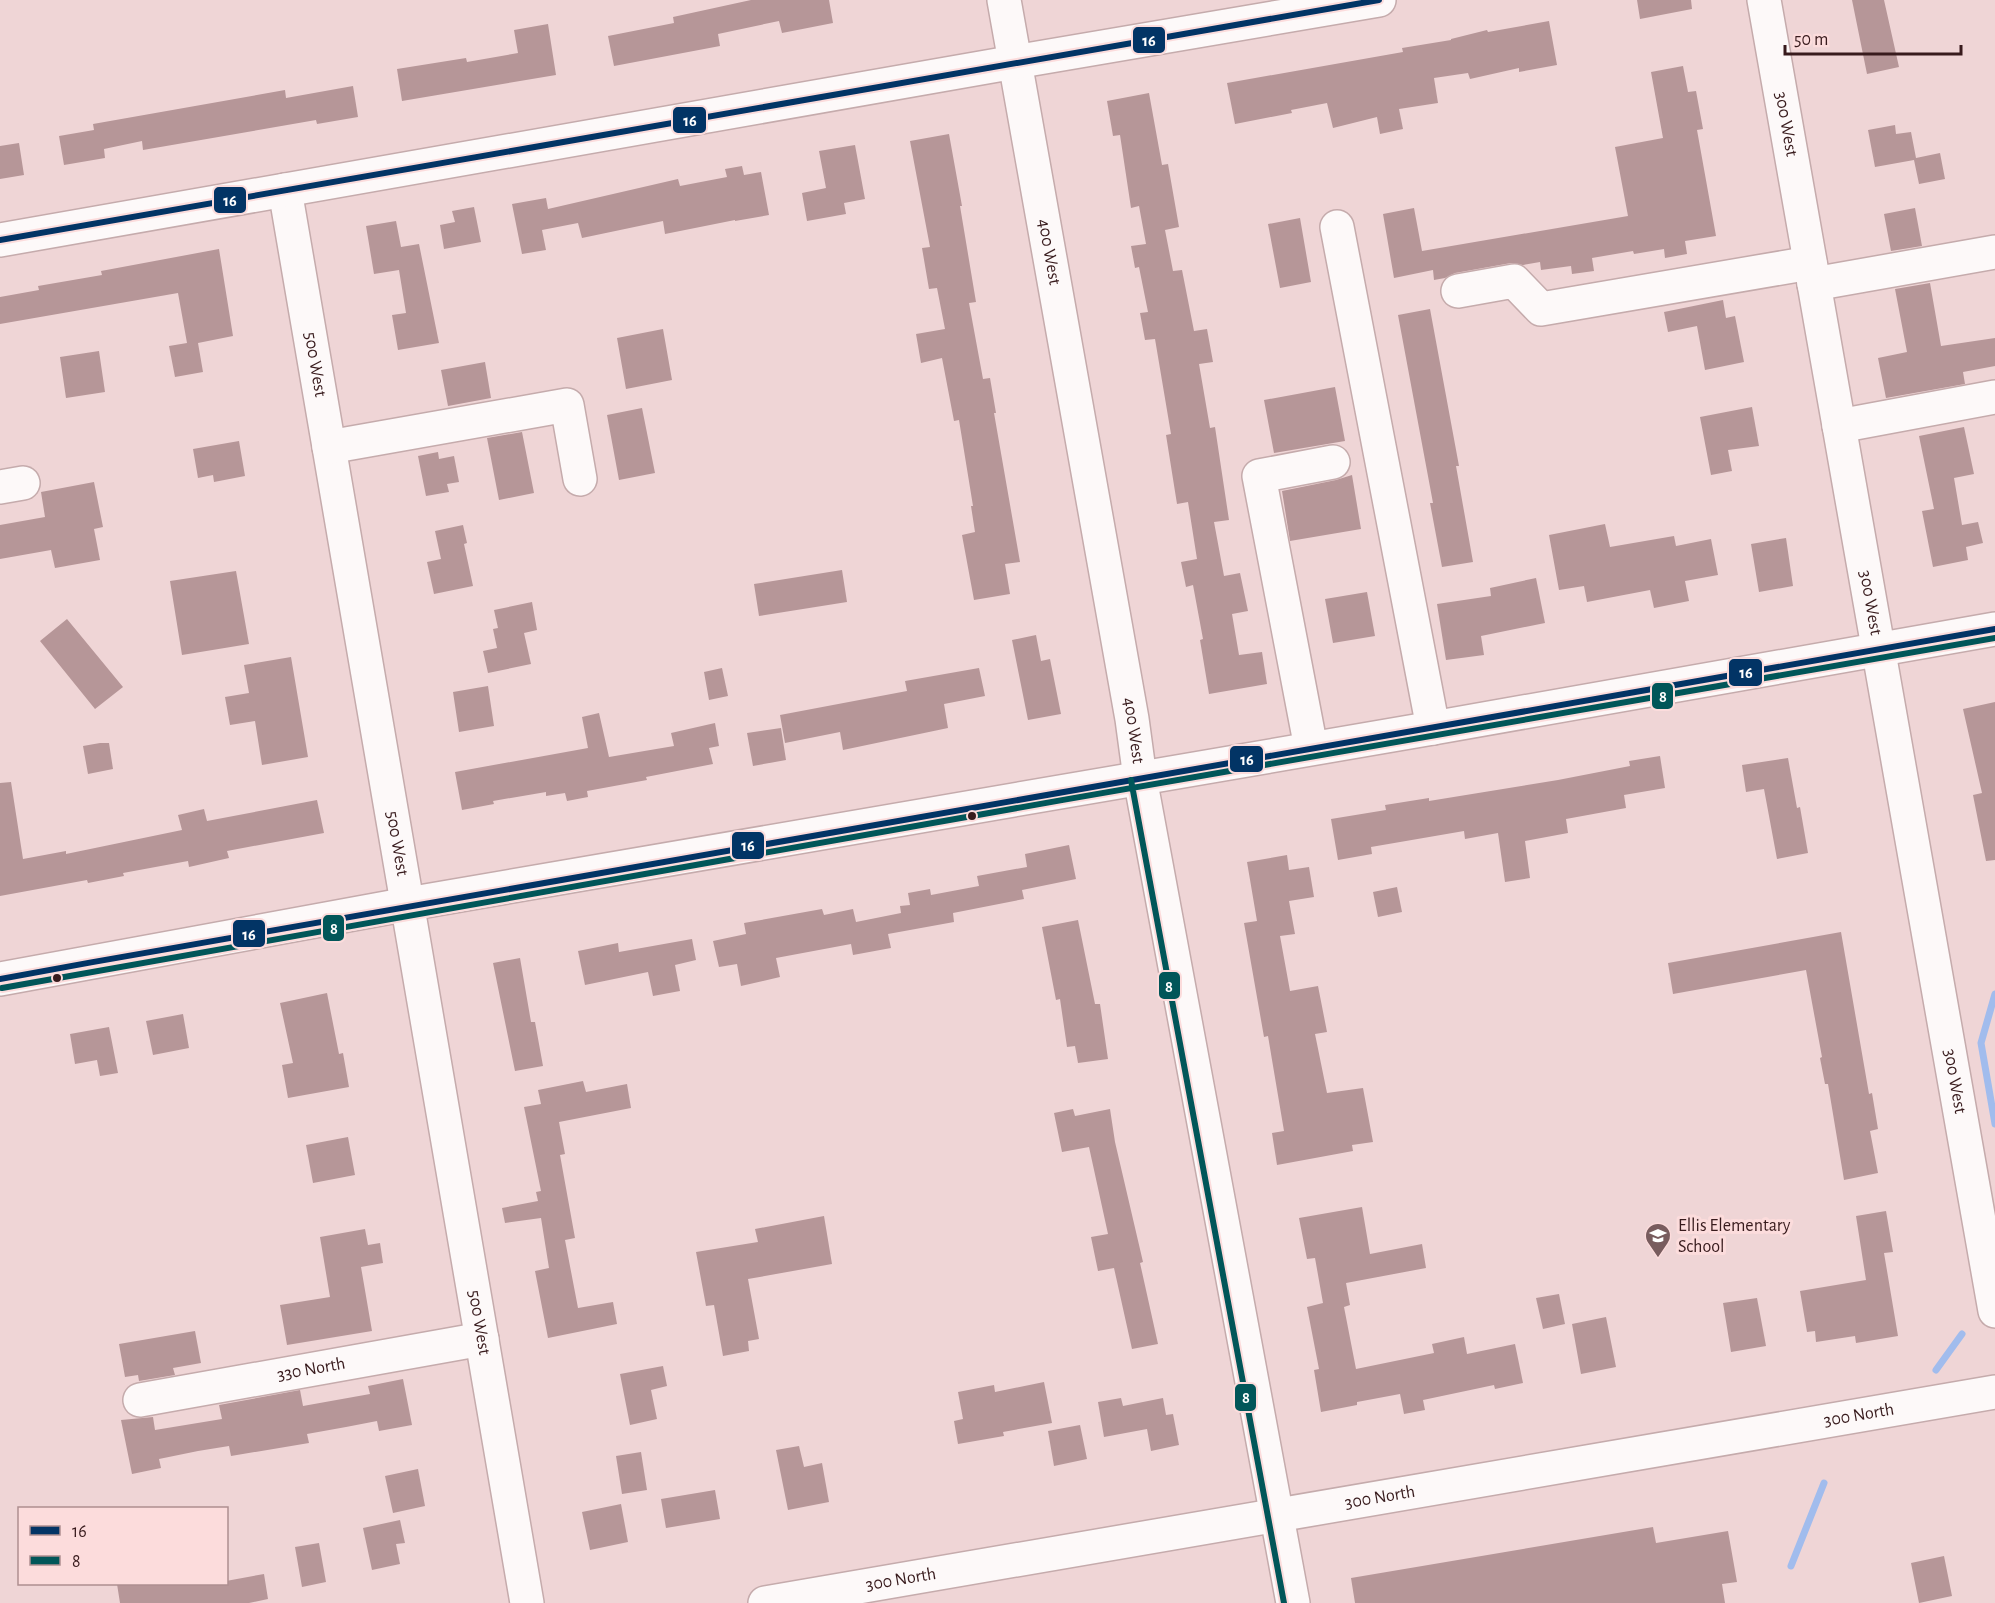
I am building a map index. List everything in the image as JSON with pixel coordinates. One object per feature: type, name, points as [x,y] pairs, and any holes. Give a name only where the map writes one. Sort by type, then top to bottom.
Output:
[{"type":"street","name":"400 West","points":[[1004,0],[1132,719],[1140,778],[1293,1603]]},
{"type":"street","points":[[0,240],[1379,0]]},
{"type":"street","name":"300 West","points":[[1764,0],[1995,1311]]},
{"type":"street","name":"500 West","points":[[285,190],[527,1603]]},
{"type":"street","points":[[1337,227],[1433,728]]},
{"type":"street","points":[[1458,291],[1514,281],[1541,309],[1995,252]]},
{"type":"street","points":[[1839,426],[1995,397]]},
{"type":"street","points":[[329,447],[567,405],[580,479]]},
{"type":"street","points":[[1311,748],[1259,476],[1333,462]]},
{"type":"street","points":[[0,980],[408,904],[1433,728],[1995,628]]},
{"type":"street","name":"330 North","points":[[140,1400],[482,1339]]},
{"type":"street","name":"300 North","points":[[765,1603],[1995,1392]]},
{"type":"building","points":[[751,0],[829,0],[833,23],[782,33],[779,21],[718,34],[720,46],[614,66],[608,36],[674,23],[673,17]]},
{"type":"building","points":[[1637,0],[1691,0],[1692,9],[1640,19]]},
{"type":"building","points":[[1852,0],[1884,0],[1899,67],[1867,74]]},
{"type":"building","points":[[1549,21],[1557,65],[1519,72],[1519,68],[1470,79],[1468,73],[1434,78],[1438,103],[1399,109],[1403,129],[1380,134],[1377,117],[1333,128],[1327,103],[1291,110],[1292,113],[1235,124],[1227,83],[1403,52],[1402,48],[1451,40],[1487,30],[1488,32]]},
{"type":"building","points":[[548,24],[556,75],[402,101],[397,69],[466,58],[467,62],[518,53],[514,30]]},
{"type":"building","points":[[1683,66],[1688,92],[1696,91],[1703,129],[1697,130],[1716,236],[1685,241],[1687,254],[1665,258],[1664,249],[1634,254],[1633,251],[1592,258],[1594,271],[1572,274],[1571,266],[1541,270],[1540,262],[1523,265],[1511,263],[1455,273],[1434,280],[1433,270],[1394,278],[1383,214],[1414,208],[1422,251],[1628,216],[1615,147],[1663,138],[1651,72]]},
{"type":"building","points":[[353,86],[358,117],[317,124],[316,120],[143,150],[142,141],[104,149],[105,158],[64,165],[59,136],[94,130],[93,124],[285,90],[286,98]]},
{"type":"building","points":[[1149,93],[1162,165],[1168,164],[1179,227],[1165,230],[1173,271],[1182,270],[1194,331],[1207,329],[1213,362],[1199,364],[1210,428],[1215,427],[1229,520],[1214,522],[1224,576],[1240,573],[1248,611],[1232,614],[1239,655],[1262,652],[1267,684],[1209,694],[1200,640],[1203,639],[1193,585],[1186,587],[1181,562],[1197,559],[1188,502],[1177,504],[1166,435],[1171,434],[1155,339],[1145,340],[1140,313],[1148,312],[1139,267],[1135,268],[1131,246],[1146,244],[1139,206],[1131,208],[1120,135],[1113,136],[1107,101]]},
{"type":"building","points":[[1895,125],[1896,134],[1911,132],[1916,158],[1940,153],[1945,179],[1919,184],[1914,160],[1875,167],[1868,130]]},
{"type":"building","points":[[949,134],[976,302],[969,303],[983,379],[990,378],[1020,562],[1005,564],[1010,594],[974,600],[962,535],[975,532],[971,506],[973,506],[959,420],[954,421],[942,358],[921,363],[916,334],[945,329],[937,288],[929,289],[922,248],[930,247],[910,141]]},
{"type":"building","points":[[19,143],[24,175],[0,179],[0,146]]},
{"type":"building","points":[[855,145],[865,199],[844,203],[846,214],[807,221],[802,193],[826,188],[819,151]]},
{"type":"building","points":[[742,166],[744,175],[761,172],[769,215],[665,234],[663,221],[582,238],[578,223],[542,230],[546,250],[522,254],[512,204],[546,198],[548,209],[678,179],[680,186],[727,177],[725,169]]},
{"type":"building","points":[[474,207],[481,242],[444,249],[440,225],[455,222],[452,211]]},
{"type":"building","points":[[1915,208],[1922,246],[1891,251],[1884,214]]},
{"type":"building","points":[[1300,218],[1311,282],[1280,288],[1268,224]]},
{"type":"building","points":[[396,221],[401,247],[419,244],[439,343],[398,350],[392,315],[406,313],[399,270],[374,274],[366,226]]},
{"type":"building","points":[[219,249],[233,336],[198,343],[203,372],[175,377],[169,346],[187,343],[178,293],[0,324],[0,297],[39,290],[38,286],[102,275],[101,271]]},
{"type":"building","points":[[1930,283],[1941,346],[1995,338],[1995,366],[1963,372],[1965,384],[1886,398],[1878,358],[1907,352],[1895,289]]},
{"type":"building","points":[[1723,300],[1726,318],[1735,316],[1744,362],[1705,370],[1697,326],[1668,332],[1664,312]]},
{"type":"building","points":[[1430,309],[1459,466],[1456,466],[1473,562],[1442,567],[1430,503],[1433,503],[1398,315]]},
{"type":"building","points":[[663,329],[672,380],[626,389],[617,338]]},
{"type":"building","points":[[99,351],[105,392],[66,398],[60,357]]},
{"type":"building","points":[[485,362],[491,398],[448,406],[441,370]]},
{"type":"building","points":[[1335,387],[1345,441],[1274,453],[1264,400]]},
{"type":"building","points":[[1752,407],[1759,446],[1728,450],[1732,471],[1711,475],[1700,417]]},
{"type":"building","points":[[642,408],[655,473],[619,480],[607,415]]},
{"type":"building","points":[[1964,427],[1974,474],[1954,478],[1962,525],[1978,522],[1983,543],[1966,547],[1968,560],[1933,567],[1922,511],[1934,509],[1919,436]]},
{"type":"building","points":[[522,432],[534,493],[499,500],[487,438]]},
{"type":"building","points":[[239,441],[245,476],[214,482],[213,475],[198,478],[193,449]]},
{"type":"building","points":[[438,452],[439,459],[454,456],[459,482],[447,484],[449,492],[426,496],[418,456]]},
{"type":"building","points":[[1352,475],[1361,529],[1290,541],[1282,491]]},
{"type":"building","points":[[94,482],[103,527],[94,529],[100,560],[55,568],[51,550],[0,559],[0,525],[45,517],[41,492]]},
{"type":"building","points":[[1605,524],[1610,547],[1674,536],[1676,546],[1711,539],[1718,575],[1685,581],[1689,601],[1654,608],[1650,590],[1587,602],[1584,586],[1559,590],[1549,535]]},
{"type":"building","points":[[463,525],[467,543],[464,544],[473,586],[434,594],[427,562],[441,559],[435,531]]},
{"type":"building","points":[[1786,538],[1793,586],[1759,592],[1751,544]]},
{"type":"building","points":[[842,570],[847,602],[759,616],[754,584]]},
{"type":"building","points":[[236,571],[249,644],[182,655],[170,581]]},
{"type":"building","points":[[1536,578],[1545,623],[1481,636],[1484,655],[1446,660],[1437,604],[1491,596],[1490,588]]},
{"type":"building","points":[[1367,592],[1375,636],[1333,643],[1325,599]]},
{"type":"building","points":[[532,602],[537,630],[524,633],[531,664],[488,673],[483,651],[497,648],[493,629],[498,628],[494,610]]},
{"type":"building","points":[[67,619],[123,687],[95,709],[40,641]]},
{"type":"building","points":[[1036,635],[1041,661],[1050,659],[1061,714],[1028,720],[1012,640]]},
{"type":"building","points":[[291,657],[308,757],[262,765],[255,721],[230,725],[225,697],[249,693],[244,665]]},
{"type":"building","points":[[722,668],[728,696],[709,700],[704,672]]},
{"type":"building","points":[[979,668],[985,696],[944,704],[948,728],[843,750],[840,732],[785,743],[780,715],[907,691],[905,681]]},
{"type":"building","points":[[488,686],[494,726],[459,732],[453,692]]},
{"type":"building","points":[[1995,702],[1995,860],[1986,861],[1973,795],[1982,793],[1963,709]]},
{"type":"building","points":[[599,713],[609,757],[674,746],[671,733],[715,723],[719,746],[709,748],[713,764],[646,777],[647,780],[587,791],[588,797],[567,801],[565,793],[546,796],[546,792],[493,801],[494,804],[462,810],[455,772],[588,748],[582,717]]},
{"type":"building","points":[[781,728],[786,760],[753,766],[747,733]]},
{"type":"building","points":[[109,743],[113,769],[88,774],[83,746]]},
{"type":"building","points":[[1660,756],[1665,788],[1624,795],[1626,808],[1566,819],[1568,833],[1525,841],[1530,878],[1505,882],[1498,833],[1465,839],[1464,831],[1371,847],[1372,854],[1338,860],[1331,819],[1386,810],[1385,805],[1429,798],[1429,801],[1558,780],[1630,766],[1629,761]]},
{"type":"building","points":[[1788,758],[1808,853],[1777,859],[1764,789],[1746,792],[1742,765]]},
{"type":"building","points":[[11,782],[23,859],[66,851],[66,854],[182,830],[178,815],[204,809],[207,821],[317,800],[324,833],[227,851],[229,858],[189,867],[188,861],[123,873],[124,876],[88,883],[87,880],[0,896],[0,783]]},
{"type":"building","points":[[1069,845],[1076,879],[1022,890],[1024,899],[953,913],[954,922],[888,934],[891,948],[853,955],[851,944],[776,958],[780,977],[741,986],[737,964],[719,967],[713,941],[746,934],[744,923],[822,909],[824,915],[853,909],[856,922],[901,913],[900,906],[910,905],[908,893],[930,889],[931,895],[979,886],[977,876],[1027,867],[1025,854]]},
{"type":"building","points":[[1287,855],[1289,870],[1309,867],[1314,897],[1289,901],[1295,934],[1280,936],[1290,991],[1318,986],[1327,1032],[1315,1034],[1327,1093],[1363,1088],[1373,1142],[1352,1145],[1353,1151],[1277,1165],[1272,1133],[1284,1131],[1268,1036],[1264,1037],[1244,923],[1257,921],[1247,862]]},
{"type":"building","points":[[1397,887],[1402,912],[1378,917],[1373,892]]},
{"type":"building","points":[[1078,920],[1095,1004],[1100,1004],[1108,1059],[1078,1063],[1075,1046],[1067,1047],[1060,999],[1056,1000],[1042,927]]},
{"type":"building","points":[[1841,932],[1869,1094],[1872,1093],[1878,1129],[1870,1131],[1878,1173],[1844,1180],[1828,1084],[1825,1084],[1820,1058],[1822,1057],[1806,970],[1673,994],[1668,963]]},
{"type":"building","points":[[692,939],[696,960],[675,965],[680,991],[653,996],[648,972],[585,985],[578,951],[618,943],[619,952]]},
{"type":"building","points":[[520,958],[531,1022],[535,1022],[543,1066],[515,1071],[493,963]]},
{"type":"building","points":[[327,993],[339,1054],[343,1053],[349,1087],[288,1098],[282,1065],[293,1063],[280,1003]]},
{"type":"building","points":[[183,1014],[189,1048],[153,1055],[146,1021]]},
{"type":"building","points":[[109,1027],[118,1073],[100,1076],[97,1060],[75,1064],[70,1034]]},
{"type":"building","points":[[583,1081],[586,1092],[627,1084],[631,1108],[559,1122],[565,1154],[560,1155],[575,1238],[565,1240],[578,1308],[613,1302],[617,1324],[548,1338],[535,1271],[549,1268],[541,1218],[505,1223],[502,1208],[538,1201],[536,1192],[541,1191],[524,1107],[541,1104],[538,1090]]},
{"type":"building","points":[[1073,1109],[1075,1116],[1110,1109],[1158,1344],[1132,1349],[1114,1268],[1098,1271],[1091,1237],[1108,1234],[1089,1147],[1062,1152],[1054,1113]]},
{"type":"building","points":[[348,1137],[355,1175],[313,1183],[306,1145]]},
{"type":"building","points":[[1362,1207],[1370,1254],[1422,1244],[1426,1268],[1346,1283],[1350,1305],[1344,1307],[1356,1369],[1434,1353],[1432,1344],[1464,1337],[1467,1354],[1515,1344],[1523,1383],[1495,1389],[1494,1385],[1423,1400],[1425,1410],[1404,1414],[1400,1394],[1321,1412],[1314,1370],[1319,1369],[1307,1307],[1323,1303],[1315,1258],[1307,1259],[1299,1218]]},
{"type":"building","points":[[1886,1211],[1893,1252],[1884,1253],[1898,1336],[1856,1343],[1855,1336],[1816,1342],[1815,1331],[1807,1332],[1800,1291],[1866,1280],[1856,1216]]},
{"type":"building","points":[[824,1216],[832,1264],[748,1279],[759,1339],[748,1341],[749,1351],[723,1356],[714,1305],[706,1306],[696,1252],[758,1242],[755,1229]]},
{"type":"building","points":[[365,1229],[368,1245],[380,1243],[383,1263],[361,1267],[372,1331],[287,1345],[280,1305],[330,1297],[320,1237]]},
{"type":"building","points":[[1559,1294],[1565,1324],[1543,1329],[1536,1298]]},
{"type":"building","points":[[1757,1298],[1766,1346],[1731,1352],[1723,1303]]},
{"type":"building","points":[[1606,1317],[1616,1367],[1581,1374],[1572,1324]]},
{"type":"building","points":[[195,1331],[201,1363],[173,1368],[175,1375],[139,1381],[138,1375],[125,1377],[119,1344]]},
{"type":"building","points":[[663,1366],[667,1386],[651,1390],[657,1419],[630,1425],[620,1374]]},
{"type":"building","points":[[403,1379],[412,1425],[379,1431],[377,1421],[307,1434],[309,1443],[231,1456],[229,1446],[198,1451],[159,1459],[161,1468],[132,1474],[121,1420],[153,1417],[155,1430],[222,1419],[219,1405],[300,1390],[303,1406],[370,1394],[368,1386]]},
{"type":"building","points":[[1044,1382],[1052,1423],[1003,1432],[1004,1436],[958,1444],[954,1421],[963,1419],[958,1392],[994,1385],[995,1392]]},
{"type":"building","points":[[1121,1398],[1123,1406],[1163,1398],[1166,1415],[1173,1414],[1179,1445],[1151,1451],[1147,1429],[1104,1437],[1098,1402]]},
{"type":"building","points":[[1080,1425],[1087,1459],[1054,1466],[1048,1431]]},
{"type":"building","points":[[799,1446],[804,1467],[822,1463],[829,1502],[788,1510],[776,1450]]},
{"type":"building","points":[[641,1452],[647,1490],[622,1494],[616,1456]]},
{"type":"building","points":[[418,1469],[425,1506],[393,1513],[385,1476]]},
{"type":"building","points":[[715,1490],[720,1519],[666,1528],[661,1499]]},
{"type":"building","points":[[621,1504],[628,1542],[590,1550],[582,1512]]},
{"type":"building","points":[[400,1520],[405,1543],[396,1544],[400,1564],[372,1570],[363,1528]]},
{"type":"building","points":[[1653,1527],[1656,1543],[1728,1531],[1737,1582],[1722,1584],[1725,1603],[1355,1603],[1351,1578]]},
{"type":"building","points":[[319,1543],[326,1582],[302,1587],[295,1547]]},
{"type":"building","points":[[1944,1556],[1952,1596],[1919,1603],[1911,1563]]},
{"type":"building","points":[[264,1574],[268,1599],[249,1603],[120,1603],[117,1585],[228,1585],[228,1581]]},
{"type":"waterway","points":[[1995,994],[1981,1043],[1995,1124]]},
{"type":"waterway","points":[[1936,1370],[1962,1334]]},
{"type":"waterway","points":[[1791,1566],[1824,1483]]},
{"type":"transit line","name":"16","points":[[0,240],[1379,0]]},
{"type":"transit line","name":"16","points":[[0,979],[748,845],[1995,629]]},
{"type":"transit line","name":"8","points":[[2,988],[749,854],[1995,638]]},
{"type":"transit line","name":"8","points":[[1131,780],[1284,1603]]},
{"type":"place","name":"Ellis Elementary School","points":[[1658,1259]]}]
